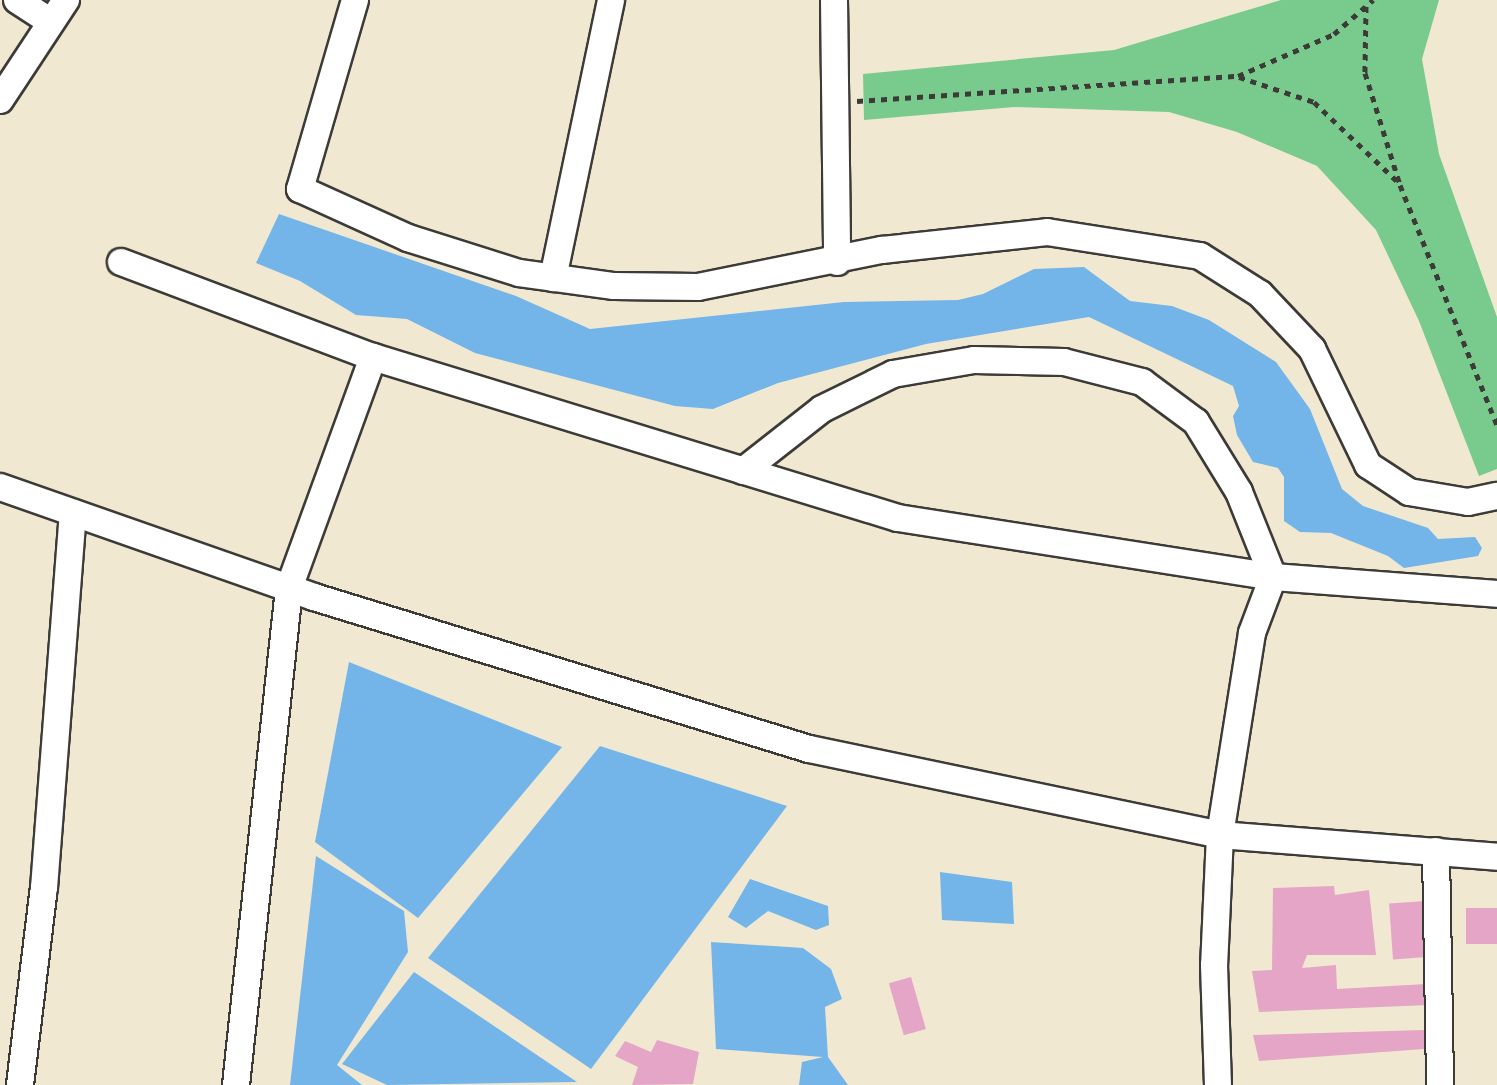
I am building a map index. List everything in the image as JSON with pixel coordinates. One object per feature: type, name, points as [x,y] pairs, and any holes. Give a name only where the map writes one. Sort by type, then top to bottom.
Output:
[{"type":"street","points":[[0,100],[59,11],[17,0]]},
{"type":"street","points":[[355,0],[300,189],[408,238],[519,273],[614,286],[698,287],[974,236],[1047,232],[1200,256],[1260,294],[1312,349],[1368,465],[1409,492],[1468,502],[1497,496]]},
{"type":"street","points":[[553,278],[611,0]]},
{"type":"street","points":[[834,0],[837,262]]},
{"type":"street","points":[[121,262],[373,357],[898,518],[1273,577],[1497,594]]},
{"type":"street","points":[[236,1085],[289,588],[373,357]]},
{"type":"street","points":[[743,471],[822,409],[893,374],[974,360],[1064,362],[1142,382],[1196,422],[1239,492],[1273,577],[1252,633],[1220,835],[1214,965],[1218,1085]]},
{"type":"street","points":[[0,487],[289,588],[809,749],[1220,835],[1497,857]]},
{"type":"street","points":[[20,1085],[44,888],[73,513]]},
{"type":"street","points":[[1436,851],[1440,1085]]},
{"type":"path","points":[[833,103],[1238,76],[1334,34],[1373,0]]},
{"type":"path","points":[[1366,6],[1365,73],[1400,185],[1497,425]]},
{"type":"path","points":[[1238,76],[1314,102],[1400,185]]},
{"type":"green space","points":[[1281,0],[1439,0],[1422,59],[1439,154],[1497,317],[1497,469],[1479,476],[1419,321],[1376,230],[1317,166],[1237,132],[1169,112],[1014,107],[864,120],[863,74],[1114,50]]},
{"type":"water","points":[[279,214],[516,296],[590,329],[844,302],[958,300],[983,294],[1034,269],[1084,267],[1130,301],[1172,306],[1209,320],[1276,362],[1310,409],[1342,489],[1363,506],[1428,528],[1438,539],[1475,537],[1482,548],[1478,556],[1404,568],[1388,556],[1331,533],[1300,532],[1284,521],[1284,477],[1278,468],[1253,462],[1237,435],[1233,416],[1239,406],[1233,386],[1089,317],[926,344],[778,383],[713,409],[675,406],[475,353],[407,319],[356,315],[300,281],[256,263]]},
{"type":"water","points":[[349,662],[562,747],[418,918],[315,842]]},
{"type":"water","points":[[600,746],[787,806],[591,1069],[428,958]]},
{"type":"water","points":[[316,856],[404,911],[408,952],[337,1065],[362,1085],[290,1085]]},
{"type":"water","points":[[940,872],[1012,882],[1014,924],[942,920]]},
{"type":"water","points":[[750,879],[828,906],[829,925],[816,930],[768,911],[746,928],[728,917]]},
{"type":"water","points":[[711,942],[803,948],[831,969],[842,999],[825,1007],[828,1057],[848,1085],[799,1085],[802,1062],[823,1057],[716,1049]]},
{"type":"water","points":[[414,972],[577,1082],[387,1085],[342,1064]]},
{"type":"building","points":[[1334,886],[1335,895],[1369,890],[1376,955],[1307,955],[1302,968],[1336,965],[1337,989],[1426,984],[1429,1005],[1259,1012],[1252,971],[1272,970],[1273,888]]},
{"type":"building","points":[[1426,901],[1430,957],[1393,959],[1389,904]]},
{"type":"building","points":[[1466,908],[1497,908],[1497,944],[1466,944]]},
{"type":"building","points":[[911,977],[926,1029],[904,1035],[889,983]]},
{"type":"building","points":[[1424,1030],[1424,1049],[1259,1061],[1253,1035]]},
{"type":"building","points":[[657,1040],[699,1052],[693,1084],[632,1085],[638,1067],[615,1056],[625,1041],[651,1052]]}]
